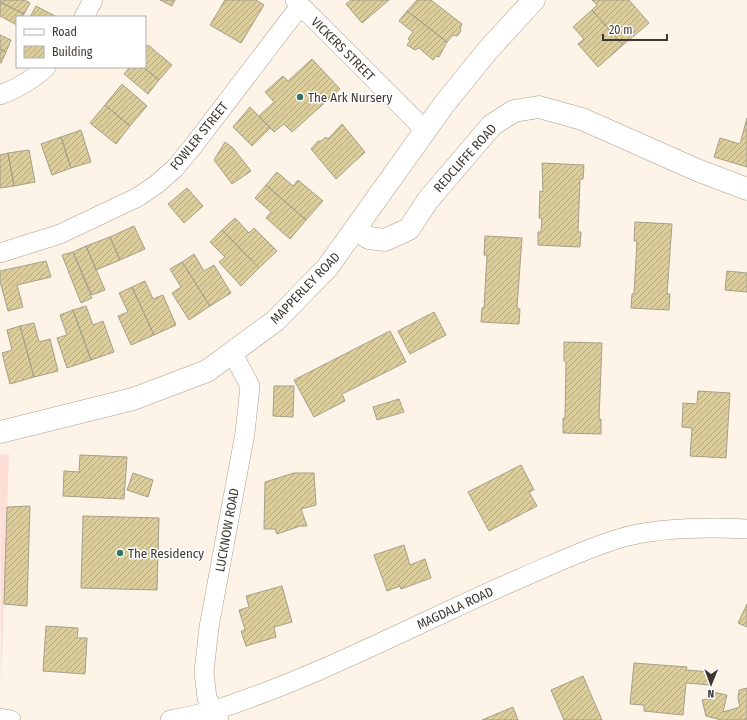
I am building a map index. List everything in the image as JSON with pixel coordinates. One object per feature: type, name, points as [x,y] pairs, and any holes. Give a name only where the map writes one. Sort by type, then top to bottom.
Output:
[{"type":"street","points":[[85,16],[93,0]]},
{"type":"street","name":"MAPPERLEY ROAD","points":[[0,432],[133,399],[207,371],[275,321],[327,268],[445,103],[488,50],[534,0]]},
{"type":"street","name":"VICKERS STREET","points":[[297,3],[425,130]]},
{"type":"street","name":"FOWLER STREET","points":[[0,253],[60,234],[138,197],[157,184],[175,168],[194,145],[297,3]]},
{"type":"street","points":[[0,95],[35,78],[45,68]]},
{"type":"street","name":"REDCLIFFE ROAD","points":[[355,230],[369,238],[385,240],[409,229],[428,200],[492,125],[514,111],[539,108],[582,119],[697,170],[747,189]]},
{"type":"street","name":"LUCKNOW ROAD","points":[[216,715],[207,698],[204,672],[209,627],[245,433],[250,386],[232,354]]},
{"type":"street","name":"MAGDALA ROAD","points":[[170,720],[216,715],[493,590],[568,558],[622,538],[666,530],[726,528],[747,529]]},
{"type":"street","points":[[0,718],[11,720]]},
{"type":"shaded area","points":[[9,454],[1,685],[0,455]]},
{"type":"building","points":[[0,0],[24,0],[30,3],[24,14],[0,2]]},
{"type":"building","points":[[160,0],[175,0],[172,6]]},
{"type":"building","points":[[225,0],[256,0],[264,5],[241,43],[210,25]]},
{"type":"building","points":[[351,0],[389,0],[362,23],[346,4]]},
{"type":"building","points":[[417,0],[431,0],[462,24],[460,28],[461,31],[457,36],[453,35],[447,42],[407,11]]},
{"type":"building","points":[[592,0],[629,0],[649,23],[623,45],[592,10],[597,5]]},
{"type":"building","points":[[0,2],[24,14],[23,16],[16,16],[16,24],[0,16]]},
{"type":"building","points":[[36,6],[55,16],[31,16]]},
{"type":"building","points":[[592,10],[623,45],[598,67],[578,44],[584,39],[573,27]]},
{"type":"building","points":[[407,11],[447,42],[439,57],[436,56],[433,60],[419,48],[415,50],[407,45],[410,41],[408,39],[413,32],[399,21]]},
{"type":"building","points":[[0,35],[11,40],[6,52],[0,49]]},
{"type":"building","points":[[148,45],[172,65],[159,80],[144,68],[146,68],[146,48]]},
{"type":"building","points":[[0,49],[6,52],[1,63],[0,63]]},
{"type":"building","name":"The Ark Nursery","points":[[312,59],[340,89],[292,132],[284,124],[274,132],[259,116],[274,102],[265,92],[283,76],[288,81]]},
{"type":"building","points":[[129,68],[144,68],[159,80],[148,94],[124,74]]},
{"type":"building","points":[[122,84],[147,106],[130,126],[105,105]]},
{"type":"building","points":[[105,105],[130,126],[116,144],[90,123]]},
{"type":"building","points":[[250,107],[270,128],[252,146],[233,127]]},
{"type":"building","points":[[747,118],[747,167],[714,157],[720,138],[740,144]]},
{"type":"building","points":[[342,124],[365,152],[336,179],[311,149],[318,141],[321,141],[326,137],[328,139]]},
{"type":"building","points":[[81,130],[91,162],[71,168],[61,137]]},
{"type":"building","points":[[61,137],[71,168],[52,175],[41,144]]},
{"type":"building","points":[[225,142],[233,148],[251,171],[232,184],[214,160]]},
{"type":"building","points":[[29,150],[35,182],[14,186],[8,153]]},
{"type":"building","points":[[8,153],[14,186],[0,188],[0,155]]},
{"type":"building","points":[[542,163],[584,165],[583,179],[580,179],[578,232],[581,232],[580,247],[538,245],[538,232],[541,232],[542,218],[539,218],[540,191],[543,192]]},
{"type":"building","points":[[277,172],[293,186],[298,180],[323,201],[306,220],[266,185]]},
{"type":"building","points":[[266,185],[306,220],[290,239],[266,218],[271,212],[255,198]]},
{"type":"building","points":[[187,188],[203,206],[184,223],[168,204]]},
{"type":"building","points":[[235,218],[249,233],[254,228],[277,251],[259,268],[222,230]]},
{"type":"building","points":[[635,222],[672,224],[667,294],[670,294],[669,310],[631,308],[632,294],[634,294],[637,241],[634,241]]},
{"type":"building","points":[[134,226],[145,249],[120,260],[110,237]]},
{"type":"building","points":[[222,230],[259,268],[241,286],[219,262],[225,257],[210,242]]},
{"type":"building","points":[[485,236],[522,238],[517,308],[520,309],[519,324],[481,322],[482,308],[484,308],[487,255],[484,255]]},
{"type":"building","points":[[110,237],[120,260],[96,270],[86,246]]},
{"type":"building","points":[[86,246],[105,290],[92,295],[73,252]]},
{"type":"building","points":[[73,252],[92,298],[81,303],[62,255]]},
{"type":"building","points":[[194,254],[204,271],[214,265],[231,293],[210,306],[182,262]]},
{"type":"building","points":[[46,261],[51,277],[17,285],[23,307],[8,311],[0,281],[0,271]]},
{"type":"building","points":[[182,262],[210,306],[189,320],[172,293],[181,287],[170,269]]},
{"type":"building","points":[[727,271],[747,273],[747,292],[725,290]]},
{"type":"building","points":[[145,281],[153,299],[163,295],[176,325],[154,335],[132,287]]},
{"type":"building","points":[[132,287],[154,335],[131,345],[118,316],[128,312],[119,293]]},
{"type":"building","points":[[86,306],[93,325],[103,321],[114,352],[91,360],[73,310]]},
{"type":"building","points":[[73,310],[91,360],[67,368],[57,338],[67,335],[60,315]]},
{"type":"building","points":[[434,312],[446,335],[410,354],[398,331]]},
{"type":"building","points":[[34,323],[39,342],[50,339],[58,371],[34,377],[20,326]]},
{"type":"building","points":[[20,326],[34,377],[10,384],[2,353],[12,350],[7,330]]},
{"type":"building","points":[[390,331],[406,362],[342,394],[345,401],[314,417],[294,380]]},
{"type":"building","points":[[564,342],[602,343],[599,419],[601,419],[601,434],[563,433],[563,418],[565,419],[566,362],[564,361]]},
{"type":"building","points":[[274,386],[294,386],[293,417],[273,416]]},
{"type":"building","points":[[698,391],[730,393],[726,458],[690,456],[692,428],[682,427],[683,403],[697,404]]},
{"type":"building","points":[[399,399],[404,412],[377,420],[373,407]]},
{"type":"building","points":[[80,455],[127,457],[124,499],[63,496],[64,471],[79,472]]},
{"type":"building","points":[[521,465],[534,490],[529,492],[537,506],[489,531],[468,492]]},
{"type":"building","points":[[133,473],[153,480],[148,497],[127,490]]},
{"type":"building","points":[[294,473],[314,473],[316,505],[301,509],[307,526],[300,526],[277,534],[275,529],[264,529],[265,482]]},
{"type":"building","points":[[30,506],[27,606],[4,604],[7,507]]},
{"type":"building","name":"The Residency","points":[[83,516],[159,518],[157,590],[81,588]]},
{"type":"building","points":[[404,545],[410,565],[425,559],[431,578],[401,589],[400,586],[387,591],[374,555]]},
{"type":"building","points":[[282,586],[292,622],[274,627],[276,637],[246,646],[241,631],[245,630],[239,610],[249,607],[246,596]]},
{"type":"building","points":[[747,604],[747,627],[738,623]]},
{"type":"building","points":[[46,626],[78,628],[77,638],[87,638],[85,674],[43,671]]},
{"type":"building","points":[[634,663],[687,667],[686,670],[711,672],[710,685],[686,683],[683,715],[644,711],[644,705],[630,704]]},
{"type":"building","points":[[583,676],[602,720],[564,720],[551,690]]},
{"type":"building","points":[[747,688],[747,720],[721,720],[706,716],[702,700],[707,699],[708,691],[727,695],[723,712],[740,707],[738,698],[739,690]]},
{"type":"building","points":[[513,707],[518,720],[482,720]]},
{"type":"place","name":"The Ark Nursery","points":[[300,97]]},
{"type":"place","name":"The Residency","points":[[120,553]]}]
